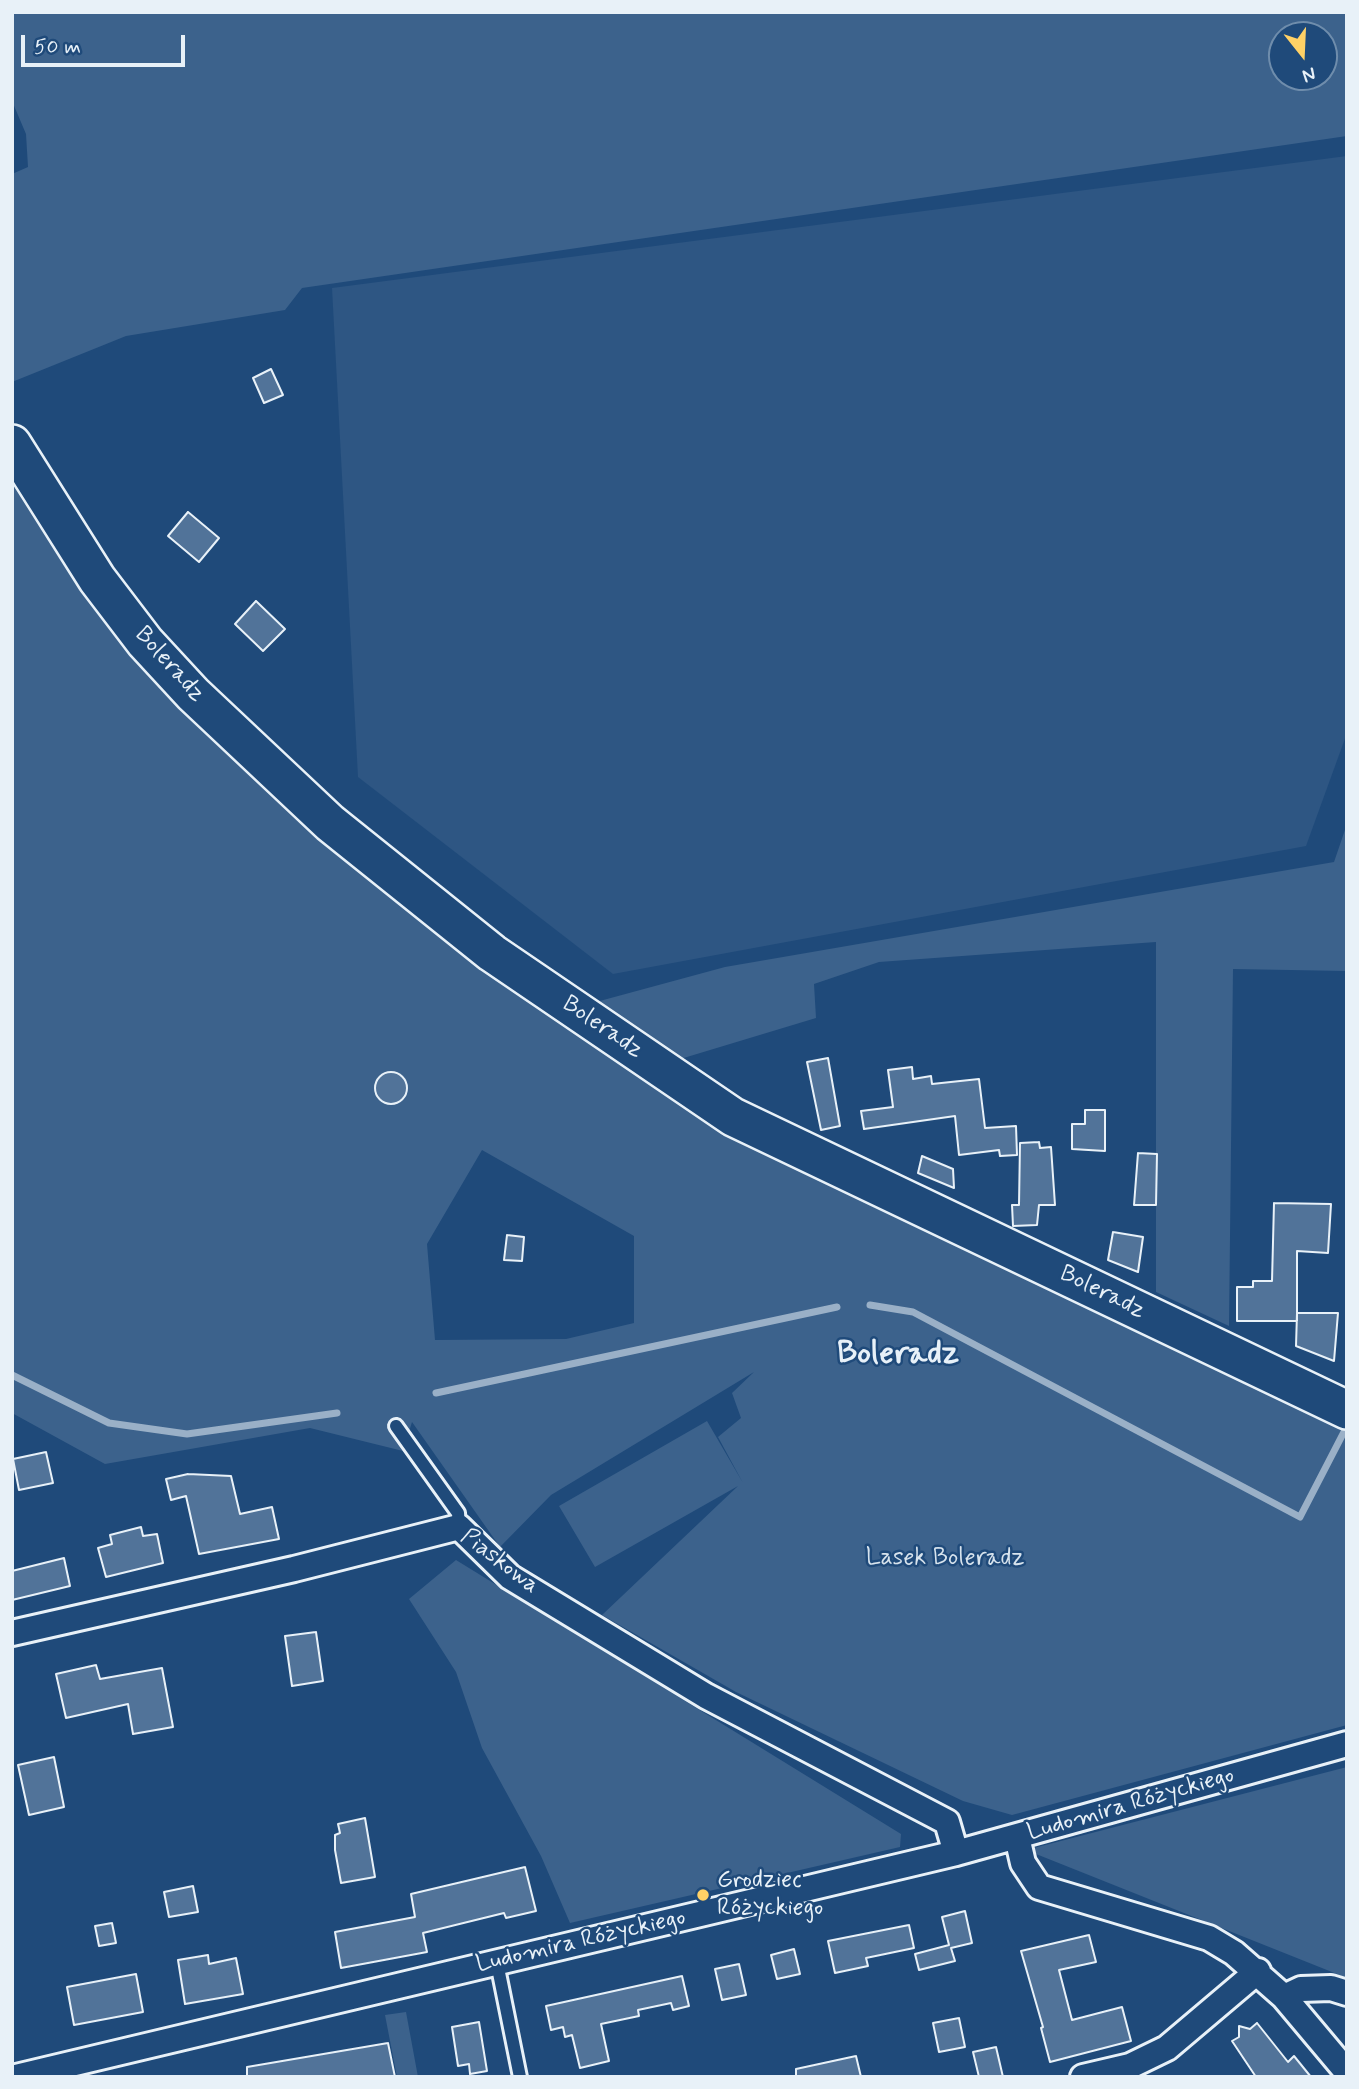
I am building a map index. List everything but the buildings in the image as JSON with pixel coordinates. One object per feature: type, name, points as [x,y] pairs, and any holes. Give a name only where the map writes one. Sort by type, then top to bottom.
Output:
[{"type":"street","name":"Boleradz","points":[[12,444],[97,579],[145,642],[193,694],[330,823],[492,953],[733,1117],[1347,1410]]},
{"type":"street","name":"Piaskowa","points":[[12,1633],[294,1569],[459,1527],[510,1577],[706,1696],[947,1822],[956,1853]]},
{"type":"street","name":"Ludomira Różyckiego","points":[[16,2077],[956,1853],[1347,1744]]},
{"type":"street","points":[[1017,1837],[1023,1863],[1040,1887],[1209,1938],[1258,1971],[1284,1997],[1347,2072]]},
{"type":"street","points":[[1083,2077],[1130,2066],[1167,2048],[1258,1971]]},
{"type":"street","points":[[1284,1997],[1301,1989],[1331,1988],[1347,1993]]},
{"type":"lane","points":[[396,1426],[458,1513],[459,1527]]},
{"type":"lane","points":[[497,1963],[520,2077]]},
{"type":"shaded area","points":[[1347,156],[1347,733],[1306,846],[613,974],[358,777],[332,288]]},
{"type":"green space","points":[[12,12],[1347,12],[1347,136],[302,288],[285,310],[126,336],[12,382],[12,174],[28,167],[26,134],[12,101]]},
{"type":"green space","name":"Lasek Boleradz","points":[[12,472],[122,642],[523,994],[1347,1424],[1347,1725],[1012,1815],[963,1801],[736,1692],[602,1615],[738,1486],[595,1567],[559,1506],[707,1421],[743,1483],[718,1437],[741,1418],[732,1393],[754,1372],[551,1495],[500,1547],[412,1422],[403,1451],[310,1428],[105,1464],[12,1413]],"holes":[[[482,1150],[634,1236],[634,1323],[566,1339],[435,1340],[427,1244]]]},
{"type":"green space","points":[[1347,824],[1347,971],[1233,969],[1229,1326],[1156,1292],[1156,942],[879,962],[814,984],[816,1018],[677,1060],[596,1002],[725,967],[1334,862]]},
{"type":"green space","points":[[456,1560],[901,1834],[900,1847],[570,1923],[541,1856],[482,1748],[456,1672],[409,1599]]},
{"type":"green space","points":[[1347,1767],[1347,1978],[1026,1850]]},
{"type":"green space","points":[[406,2012],[418,2077],[397,2077],[385,2015]]},
{"type":"waterway","points":[[870,1305],[913,1312],[1300,1517],[1346,1428]]},
{"type":"waterway","points":[[436,1393],[837,1307]]},
{"type":"waterway","points":[[12,1375],[109,1423],[187,1434],[337,1413]]},
{"type":"place","name":"Grodziec Różyckiego","points":[[703,1895]]},
{"type":"district","name":"Boleradz","points":[[898,1355]]}]
